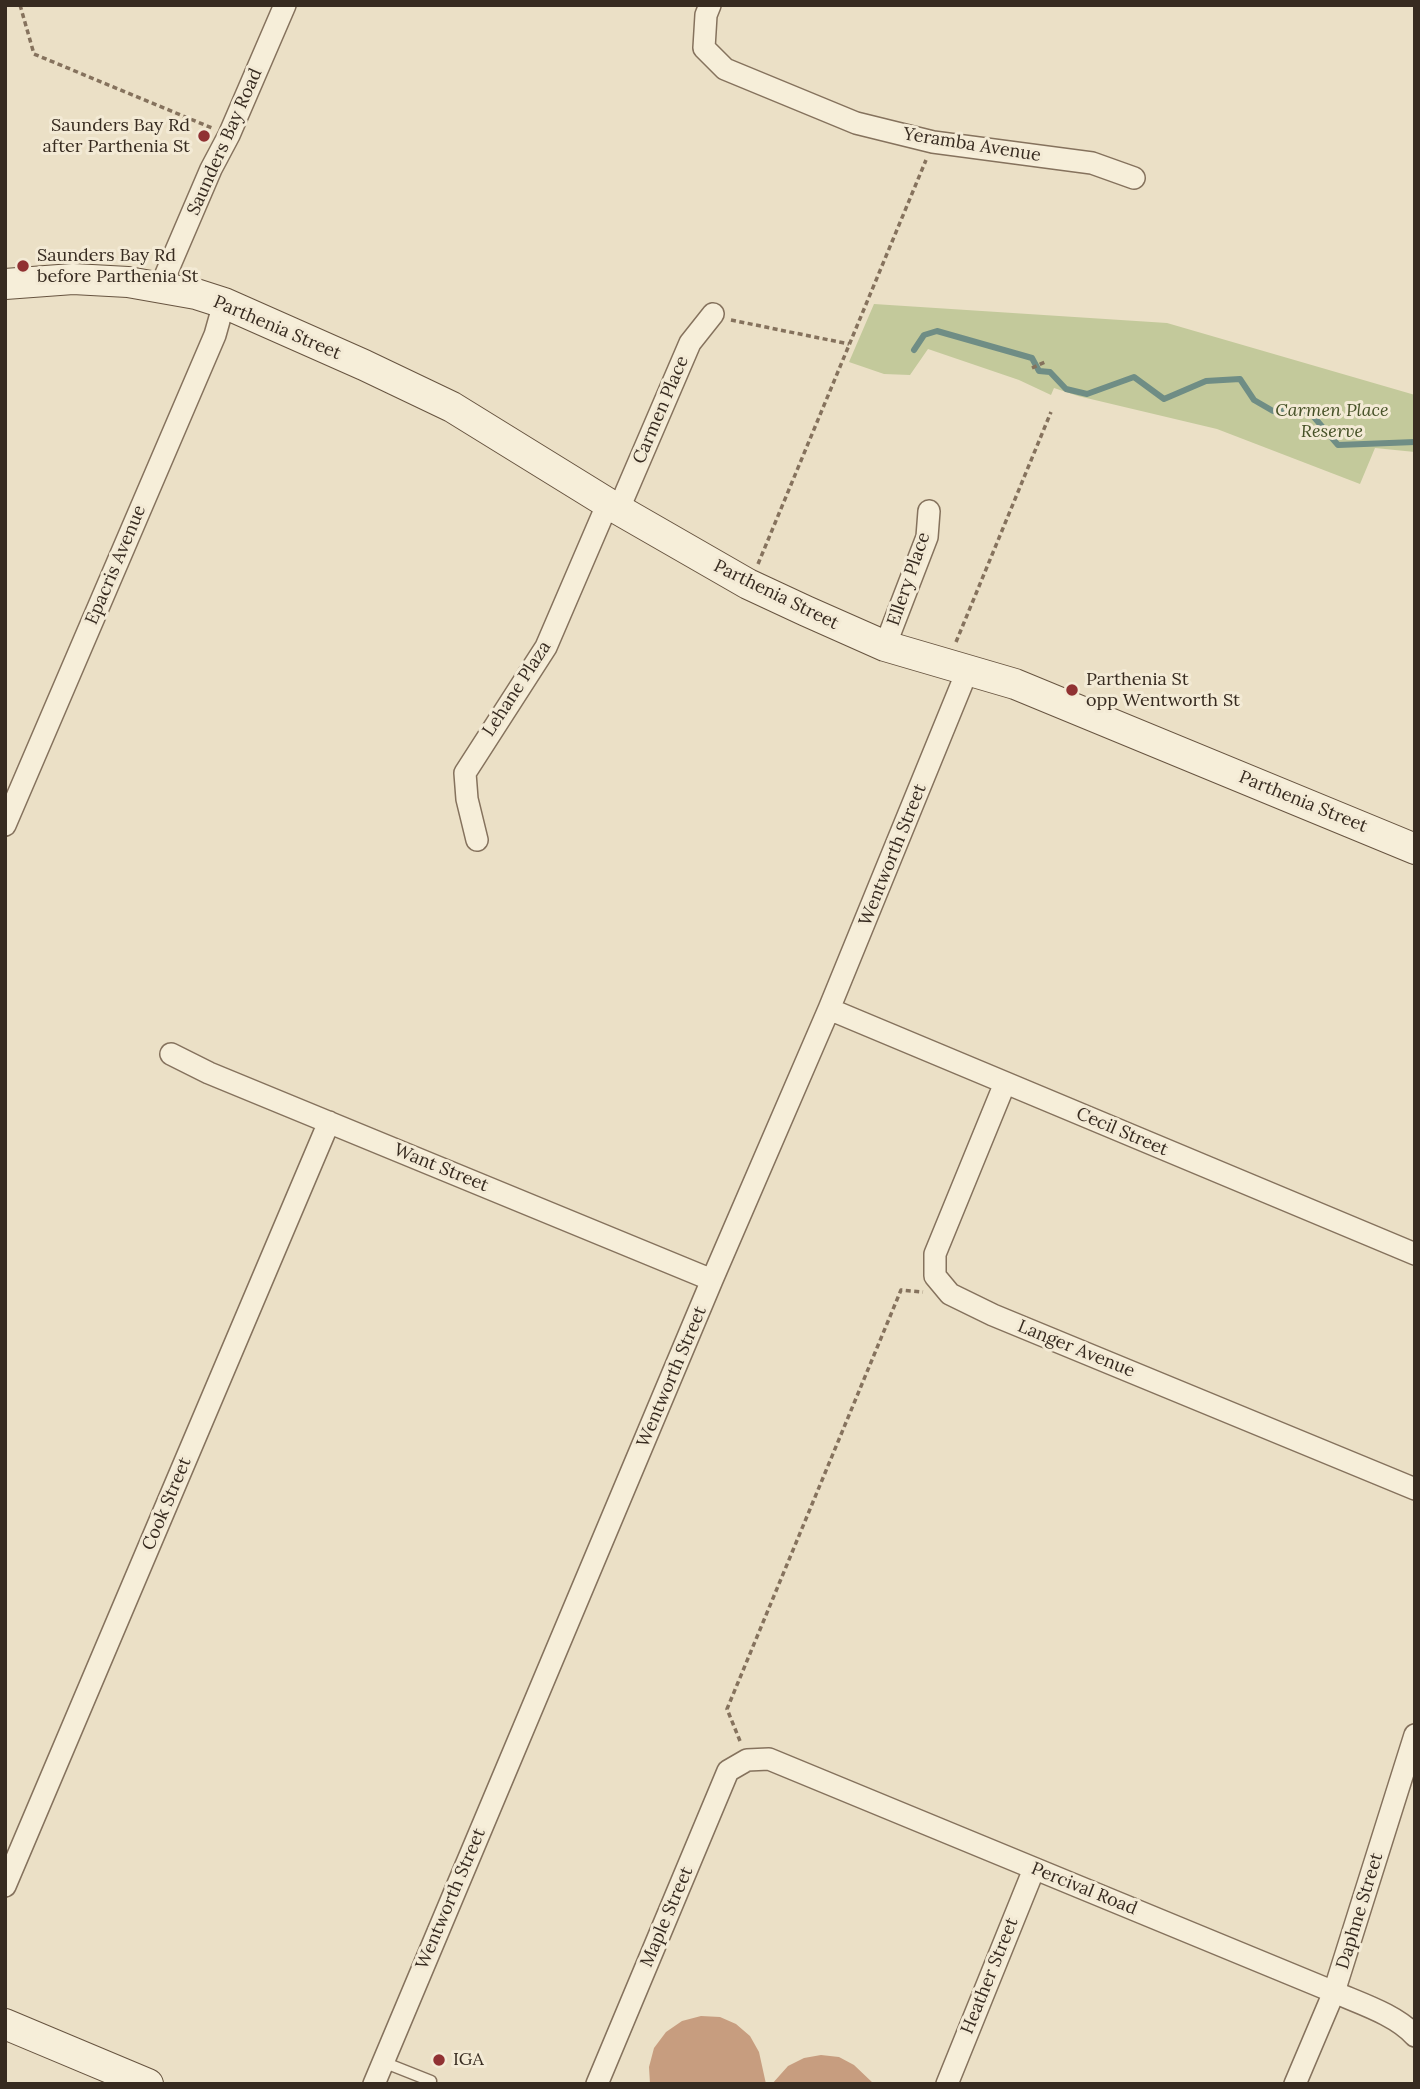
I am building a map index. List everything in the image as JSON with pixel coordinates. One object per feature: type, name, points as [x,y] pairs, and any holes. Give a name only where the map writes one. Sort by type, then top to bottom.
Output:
[{"type":"street","name":"Saunders Bay Road","points":[[163,288],[166,274],[211,169],[229,135],[285,5]]},
{"type":"street","name":"Yeramba Avenue","points":[[710,5],[706,15],[704,47],[725,69],[856,123],[933,142],[1092,163],[1134,178]]},
{"type":"street","points":[[5,284],[101,279],[163,288]]},
{"type":"street","name":"Parthenia Street","points":[[163,288],[224,303],[452,407],[614,507],[748,584],[885,646],[1015,684],[1415,849]]},
{"type":"street","name":"Epacris Avenue","points":[[5,825],[215,335],[224,303]]},
{"type":"street","name":"Carmen Place","points":[[614,507],[623,499],[690,343],[713,314]]},
{"type":"street","name":"Lehane Plaza","points":[[477,840],[467,799],[465,773],[546,647],[604,512],[614,507]]},
{"type":"street","name":"Ellery Place","points":[[885,646],[928,537],[929,511]]},
{"type":"street","name":"Wentworth Street","points":[[373,2084],[829,1009],[958,666]]},
{"type":"street","name":"Cecil Street","points":[[829,1009],[1415,1254]]},
{"type":"street","name":"Want Street","points":[[171,1054],[209,1073],[712,1280]]},
{"type":"street","points":[[950,1294],[936,1276],[935,1254],[1005,1083]]},
{"type":"street","name":"Cook Street","points":[[5,1886],[329,1122]]},
{"type":"street","name":"Langer Avenue","points":[[950,1294],[1006,1320],[1415,1489]]},
{"type":"street","name":"Daphne Street","points":[[1295,2084],[1334,1992],[1415,1735]]},
{"type":"street","name":"Percival Road","points":[[747,1759],[769,1759],[1334,1992],[1380,2012],[1410,2030],[1415,2036]]},
{"type":"street","name":"Maple Street","points":[[597,2084],[729,1771],[747,1759]]},
{"type":"street","name":"Heather Street","points":[[947,2084],[1034,1869]]},
{"type":"street","points":[[5,2024],[148,2084]]},
{"type":"lane","points":[[383,2062],[431,2081],[430,2084]]},
{"type":"path","points":[[20,5],[34,54],[229,135]]},
{"type":"path","points":[[748,584],[933,142]]},
{"type":"path","points":[[713,314],[744,323],[849,344]]},
{"type":"path","points":[[1032,368],[1045,362]]},
{"type":"path","points":[[958,666],[1051,412]]},
{"type":"path","points":[[747,1759],[727,1709],[901,1290],[950,1294]]},
{"type":"green space","name":"Carmen Place Reserve","points":[[874,304],[1167,323],[1415,395],[1415,452],[1375,448],[1360,484],[1217,429],[1054,388],[1051,395],[1019,380],[928,349],[910,375],[884,374],[849,362]]},
{"type":"building","points":[[701,2016],[720,2017],[736,2024],[750,2036],[759,2052],[766,2084],[650,2084],[649,2067],[654,2048],[666,2032],[682,2021]]},
{"type":"building","points":[[821,2055],[839,2057],[854,2065],[874,2084],[772,2084],[788,2066],[804,2058]]},
{"type":"waterway","points":[[914,350],[924,335],[937,331],[1032,358],[1039,371],[1050,372],[1066,389],[1087,394],[1134,377],[1164,399],[1206,381],[1240,379],[1254,400],[1273,411],[1300,408],[1313,416],[1338,445],[1415,442]]},
{"type":"place","name":"Saunders Bay Rd after Parthenia St","points":[[204,136]]},
{"type":"place","name":"Saunders Bay Rd before Parthenia St","points":[[23,266]]},
{"type":"place","name":"Parthenia St opp Wentworth St","points":[[1072,690]]},
{"type":"place","name":"IGA","points":[[439,2060]]}]
